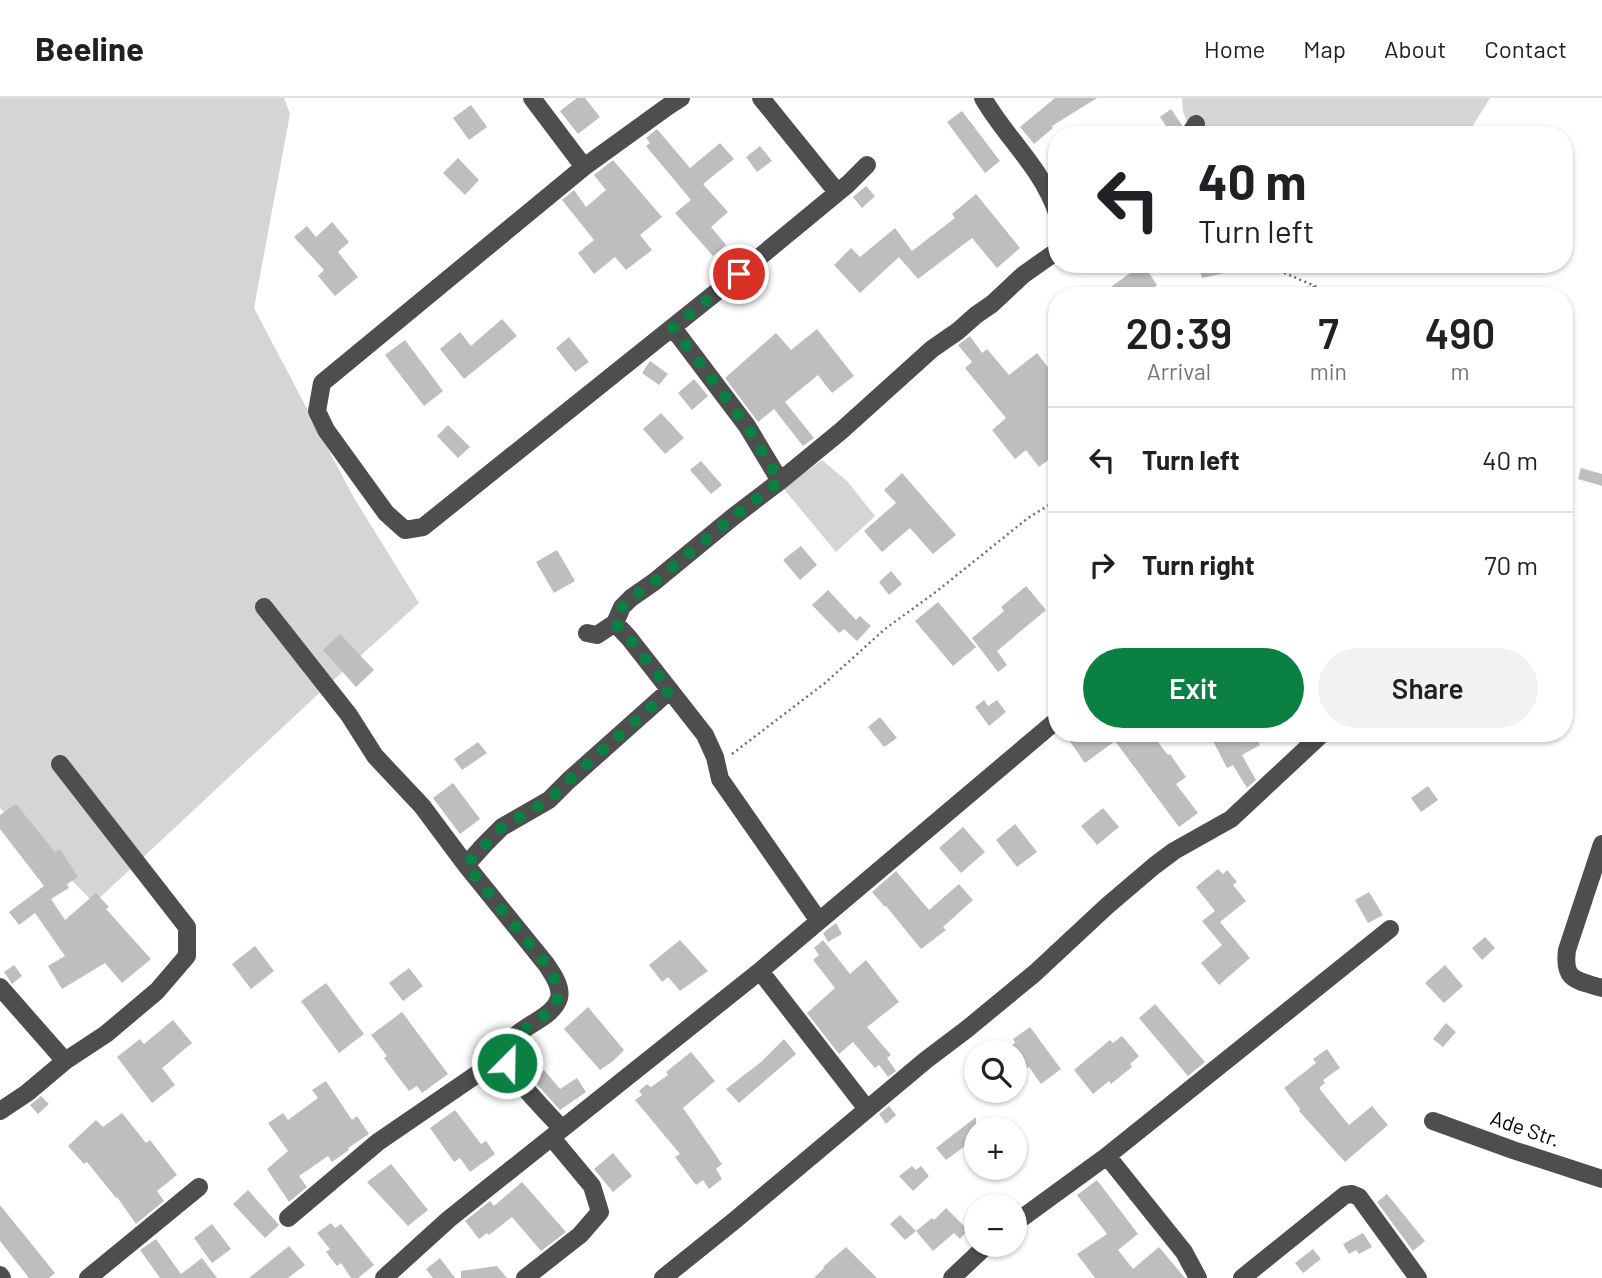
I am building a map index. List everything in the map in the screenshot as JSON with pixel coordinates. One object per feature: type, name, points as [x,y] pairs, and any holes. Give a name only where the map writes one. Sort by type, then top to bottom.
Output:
[{"type":"street","points":[[532,98],[584,167]]},
{"type":"street","points":[[681,98],[584,167],[322,383],[317,411],[326,430],[386,513],[405,530],[423,527],[673,328],[867,165]]},
{"type":"street","points":[[761,98],[837,192]]},
{"type":"street","points":[[983,98],[1034,166],[1048,192]]},
{"type":"street","points":[[587,634],[597,635],[615,623],[622,607],[631,598],[780,481],[841,431],[932,349],[1048,257]]},
{"type":"street","points":[[673,328],[747,426],[780,481]]},
{"type":"street","points":[[264,607],[349,715],[375,756],[422,806],[555,979],[559,1000],[549,1012],[513,1037],[506,1051],[507,1063],[592,1186],[600,1212],[580,1235],[525,1278]]},
{"type":"street","points":[[615,623],[705,735],[715,757],[720,779],[819,921]]},
{"type":"street","points":[[466,865],[502,827],[549,800],[670,690]]},
{"type":"street","points":[[384,1278],[449,1219],[760,971],[1048,728]]},
{"type":"street","points":[[663,1278],[1035,973],[1154,866],[1174,851],[1231,819],[1313,742]]},
{"type":"street","points":[[0,1111],[27,1093],[65,1061],[106,1034],[157,990],[187,956],[187,927],[60,764]]},
{"type":"street","points":[[1602,844],[1567,950],[1565,965],[1568,974],[1577,980],[1602,988]]},
{"type":"street","points":[[1027,1214],[1107,1156],[1390,929]]},
{"type":"street","points":[[760,971],[867,1109]]},
{"type":"street","points":[[0,987],[65,1061]]},
{"type":"street","points":[[288,1218],[378,1142],[489,1066],[513,1074]]},
{"type":"street","name":"Ade Str.","points":[[1433,1121],[1602,1179]]},
{"type":"street","points":[[1107,1156],[1184,1252],[1198,1278]]},
{"type":"street","points":[[88,1278],[199,1187]]},
{"type":"street","points":[[1242,1278],[1345,1195],[1352,1194],[1359,1197],[1418,1278]]},
{"type":"street","points":[[952,1278],[974,1257]]},
{"type":"path","points":[[1285,273],[1317,287]]},
{"type":"path","points":[[717,766],[824,682],[885,629],[1028,518],[1048,506]]},
{"type":"shaded area","points":[[0,98],[284,98],[290,114],[254,308],[354,498],[419,603],[94,903],[0,808]]},
{"type":"shaded area","points":[[1182,98],[1490,98],[1473,126],[1189,126],[1183,112]]},
{"type":"shaded area","points":[[822,460],[847,481],[875,516],[836,552],[783,488]]},
{"type":"building","points":[[577,98],[585,98],[600,117],[578,134],[560,111]]},
{"type":"building","points":[[1055,98],[1097,98],[1048,126],[1048,132],[1034,144],[1020,127]]},
{"type":"building","points":[[471,105],[487,127],[469,140],[453,118]]},
{"type":"building","points":[[1171,109],[1182,125],[1166,126],[1160,117]]},
{"type":"building","points":[[962,111],[1000,161],[985,173],[947,122]]},
{"type":"building","points":[[657,129],[690,168],[720,143],[734,159],[703,184],[728,212],[711,227],[726,245],[713,256],[675,213],[691,200],[646,146],[650,143],[646,138]]},
{"type":"building","points":[[760,146],[772,161],[757,172],[746,157]]},
{"type":"building","points":[[458,158],[479,180],[465,195],[443,173]]},
{"type":"building","points":[[613,160],[662,217],[640,235],[652,250],[626,270],[615,257],[594,274],[578,253],[594,240],[562,200],[574,190],[586,207],[606,190],[594,175]]},
{"type":"building","points":[[866,186],[875,196],[862,208],[853,197]]},
{"type":"building","points":[[976,194],[1020,248],[997,268],[972,238],[918,279],[899,257],[860,293],[834,265],[851,248],[860,257],[895,228],[912,251],[955,218],[952,214]]},
{"type":"building","points":[[332,222],[349,242],[338,252],[358,277],[335,296],[318,276],[324,270],[294,237],[307,226],[316,237]]},
{"type":"building","points":[[1130,273],[1149,273],[1157,285],[1154,287],[1112,286]]},
{"type":"building","points":[[1201,273],[1224,273],[1202,278]]},
{"type":"building","points":[[502,319],[517,336],[464,379],[440,349],[460,332],[471,346]]},
{"type":"building","points":[[817,329],[854,376],[832,393],[818,375],[785,402],[814,438],[803,446],[774,409],[758,422],[725,378],[776,333],[791,350]]},
{"type":"building","points":[[970,336],[982,353],[987,349],[1009,375],[1037,353],[1048,367],[1048,460],[1039,467],[1026,450],[1015,459],[992,430],[1006,418],[965,368],[972,362],[958,345]]},
{"type":"building","points":[[569,337],[589,362],[575,372],[556,348]]},
{"type":"building","points":[[405,340],[443,391],[424,406],[385,355]]},
{"type":"building","points":[[650,361],[668,374],[659,385],[642,373]]},
{"type":"building","points":[[694,379],[708,396],[692,410],[678,393]]},
{"type":"building","points":[[661,413],[684,438],[665,454],[643,429]]},
{"type":"building","points":[[448,425],[470,447],[458,458],[437,436]]},
{"type":"building","points":[[701,461],[722,485],[711,494],[690,470]]},
{"type":"building","points":[[1581,468],[1602,474],[1602,486],[1578,479]]},
{"type":"building","points":[[902,473],[956,535],[933,554],[910,528],[882,552],[864,531],[896,503],[884,490]]},
{"type":"building","points":[[801,546],[817,565],[800,580],[783,560]]},
{"type":"building","points":[[557,550],[575,581],[554,593],[536,562]]},
{"type":"building","points":[[891,571],[902,584],[889,595],[879,582]]},
{"type":"building","points":[[1026,586],[1046,610],[997,651],[1007,665],[998,672],[972,638],[1004,611],[1001,607]]},
{"type":"building","points":[[828,590],[856,620],[860,616],[871,626],[857,641],[844,629],[839,633],[812,605]]},
{"type":"building","points":[[938,602],[976,647],[953,666],[915,621]]},
{"type":"building","points":[[340,634],[374,670],[356,687],[323,650]]},
{"type":"building","points":[[984,700],[988,706],[997,700],[1006,712],[989,726],[975,707]]},
{"type":"building","points":[[880,717],[897,738],[884,747],[868,727]]},
{"type":"building","points":[[478,742],[487,753],[462,770],[454,759]]},
{"type":"building","points":[[1070,742],[1114,742],[1085,763]]},
{"type":"building","points":[[1116,742],[1158,742],[1168,755],[1170,754],[1186,777],[1176,784],[1198,813],[1179,827]]},
{"type":"building","points":[[1214,742],[1258,742],[1260,745],[1242,755],[1256,780],[1247,788],[1233,765],[1227,768]]},
{"type":"building","points":[[453,783],[480,819],[460,834],[433,798]]},
{"type":"building","points":[[1428,786],[1438,800],[1421,812],[1411,798]]},
{"type":"building","points":[[16,804],[55,852],[60,849],[78,877],[67,884],[69,888],[51,899],[65,920],[96,893],[109,907],[106,909],[151,959],[122,983],[105,963],[62,989],[48,966],[65,956],[35,913],[19,925],[9,912],[44,886],[0,829],[0,815]]},
{"type":"building","points":[[1103,808],[1119,827],[1097,845],[1081,826]]},
{"type":"building","points":[[1015,824],[1037,852],[1017,867],[996,840]]},
{"type":"building","points":[[963,827],[985,852],[961,873],[939,848]]},
{"type":"building","points":[[1218,869],[1223,874],[1227,870],[1237,882],[1233,885],[1246,901],[1220,922],[1250,958],[1219,985],[1201,963],[1222,945],[1202,921],[1215,911],[1196,887]]},
{"type":"building","points":[[896,871],[929,910],[959,884],[973,900],[943,927],[946,930],[921,949],[872,892]]},
{"type":"building","points":[[1369,892],[1383,915],[1368,923],[1355,900]]},
{"type":"building","points":[[836,923],[842,934],[828,942],[823,933]]},
{"type":"building","points":[[1485,937],[1495,948],[1482,960],[1472,948]]},
{"type":"building","points":[[680,940],[708,971],[680,991],[668,977],[662,982],[649,965]]},
{"type":"building","points":[[823,940],[850,974],[866,960],[899,1002],[867,1027],[891,1055],[887,1058],[896,1071],[888,1077],[879,1065],[875,1068],[853,1042],[839,1054],[807,1013],[835,988],[813,960],[819,955],[814,948]]},
{"type":"building","points":[[255,946],[274,971],[251,989],[232,964]]},
{"type":"building","points":[[14,965],[22,976],[12,984],[4,972]]},
{"type":"building","points":[[1445,965],[1463,986],[1444,1003],[1425,983]]},
{"type":"building","points":[[409,968],[423,986],[403,1001],[389,983]]},
{"type":"building","points":[[326,983],[364,1034],[339,1053],[301,1001]]},
{"type":"building","points":[[1155,1004],[1205,1062],[1188,1076],[1139,1018]]},
{"type":"building","points":[[588,1007],[624,1050],[600,1070],[564,1029]]},
{"type":"building","points":[[402,1012],[448,1074],[422,1093],[417,1086],[409,1091],[384,1058],[387,1056],[371,1035]]},
{"type":"building","points":[[173,1020],[192,1043],[162,1068],[175,1085],[152,1103],[117,1057],[140,1039],[144,1044]]},
{"type":"building","points":[[1446,1023],[1456,1032],[1443,1047],[1433,1039]]},
{"type":"building","points":[[1030,1027],[1061,1069],[1041,1084],[1029,1067],[1027,1068],[1027,1040],[1013,1039]]},
{"type":"building","points":[[1122,1036],[1139,1056],[1130,1064],[1132,1067],[1093,1094],[1074,1070],[1110,1040],[1113,1043]]},
{"type":"building","points":[[784,1039],[796,1054],[739,1103],[726,1089],[761,1062]]},
{"type":"building","points":[[1327,1049],[1340,1068],[1323,1080],[1325,1083],[1319,1088],[1331,1103],[1349,1125],[1372,1106],[1388,1125],[1345,1162],[1299,1111],[1284,1088],[1316,1063],[1313,1059]]},
{"type":"building","points":[[691,1052],[715,1081],[683,1108],[722,1164],[716,1169],[722,1179],[709,1189],[703,1180],[696,1185],[675,1157],[680,1154],[635,1100],[642,1095],[639,1091],[647,1084],[651,1087],[668,1075],[666,1072]]},
{"type":"building","points":[[544,1070],[560,1089],[577,1078],[586,1092],[560,1110],[533,1080]]},
{"type":"building","points":[[326,1081],[352,1120],[357,1116],[369,1134],[332,1162],[328,1156],[299,1176],[307,1187],[289,1202],[267,1169],[288,1151],[268,1123],[283,1113],[288,1120],[318,1098],[312,1090]]},
{"type":"building","points":[[41,1096],[49,1104],[38,1114],[30,1105]]},
{"type":"building","points":[[889,1106],[896,1115],[886,1124],[879,1114]]},
{"type":"building","points":[[455,1110],[481,1144],[486,1141],[495,1154],[470,1172],[460,1158],[454,1162],[430,1128]]},
{"type":"building","points":[[122,1113],[146,1143],[150,1140],[177,1175],[157,1191],[164,1201],[136,1224],[87,1162],[84,1164],[68,1146],[96,1120],[103,1127]]},
{"type":"building","points":[[964,1126],[964,1147],[946,1160],[936,1148]]},
{"type":"building","points":[[613,1153],[632,1176],[613,1192],[594,1169]]},
{"type":"building","points":[[391,1164],[428,1210],[408,1226],[367,1182]]},
{"type":"building","points":[[912,1166],[916,1170],[921,1166],[929,1176],[913,1191],[899,1176]]},
{"type":"building","points":[[1097,1180],[1138,1234],[1118,1250],[1133,1269],[1159,1247],[1185,1278],[1095,1278],[1077,1254],[1107,1234],[1077,1195]]},
{"type":"building","points":[[522,1182],[566,1232],[541,1251],[512,1217],[489,1235],[487,1233],[479,1239],[465,1221],[490,1201],[494,1206]]},
{"type":"building","points":[[248,1190],[279,1225],[265,1238],[233,1204]]},
{"type":"building","points":[[1387,1194],[1425,1241],[1413,1251],[1377,1202]]},
{"type":"building","points":[[0,1205],[55,1273],[49,1278],[29,1278],[0,1241]]},
{"type":"building","points":[[946,1208],[964,1226],[964,1234],[960,1239],[954,1233],[933,1251],[916,1231],[932,1218],[934,1220]]},
{"type":"building","points":[[900,1215],[916,1231],[905,1240],[890,1224]]},
{"type":"building","points":[[331,1223],[335,1228],[341,1224],[374,1265],[358,1278],[351,1278],[341,1263],[337,1266],[326,1252],[330,1249],[317,1233]]},
{"type":"building","points":[[212,1224],[231,1249],[212,1263],[194,1238]]},
{"type":"building","points":[[1363,1233],[1372,1247],[1359,1254],[1356,1250],[1349,1254],[1343,1244]]},
{"type":"building","points":[[156,1239],[181,1274],[202,1258],[217,1278],[160,1278],[140,1250]]},
{"type":"building","points":[[289,1246],[305,1265],[288,1278],[249,1278]]},
{"type":"building","points":[[846,1247],[877,1278],[814,1278],[823,1267]]},
{"type":"building","points":[[1313,1249],[1321,1259],[1303,1273],[1295,1263]]},
{"type":"building","points":[[440,1258],[455,1278],[433,1278],[426,1269]]},
{"type":"building","points":[[497,1266],[507,1278],[461,1278],[461,1271]]},
{"type":"route","points":[[507,1063],[506,1051],[513,1037],[549,1012],[559,1000],[559,990],[546,964],[466,865],[502,827],[549,800],[670,690],[615,623],[622,607],[780,481],[747,426],[673,328],[739,274]]}]
